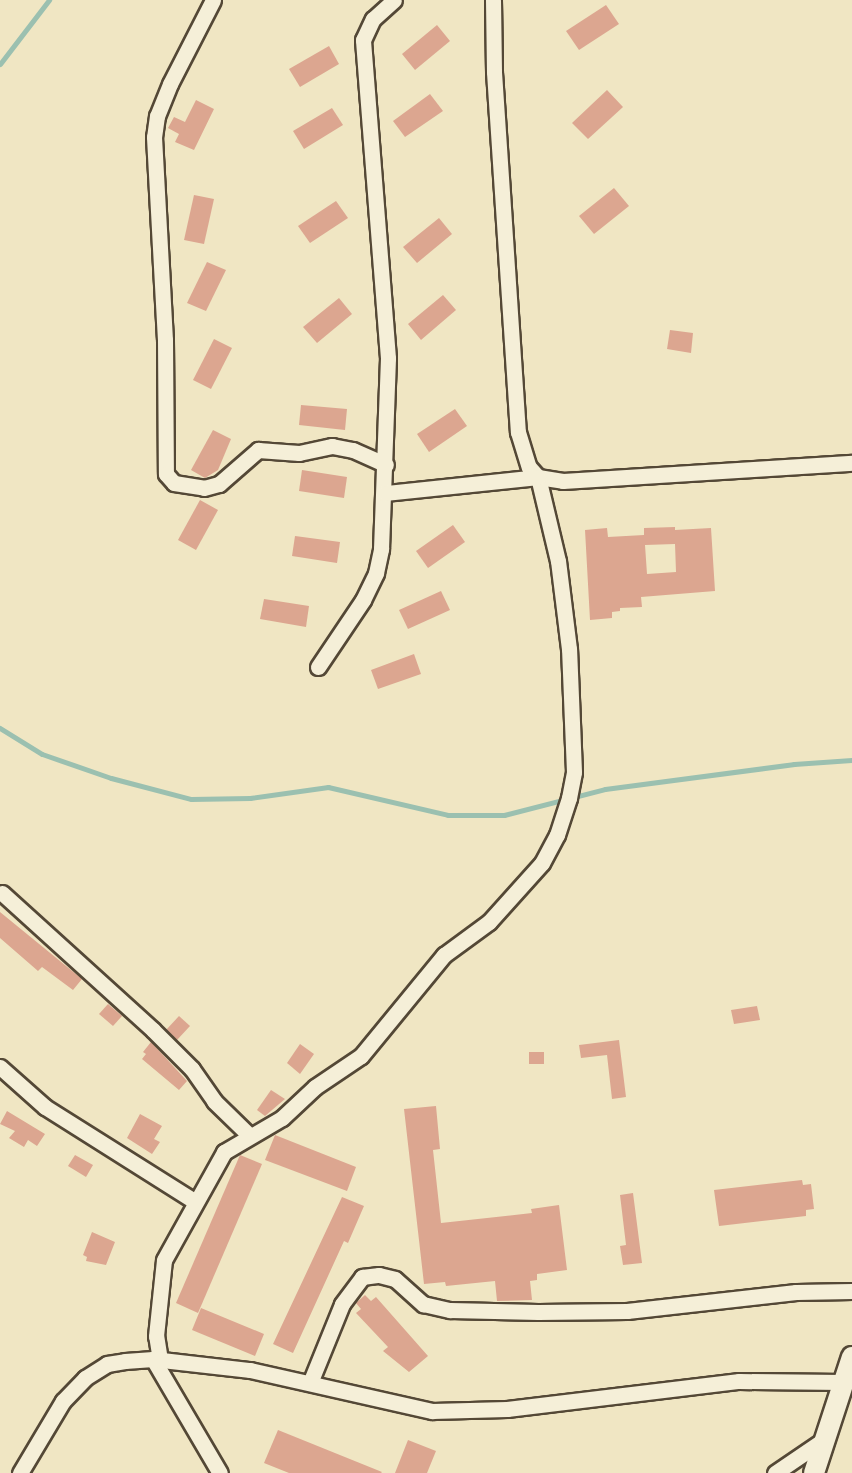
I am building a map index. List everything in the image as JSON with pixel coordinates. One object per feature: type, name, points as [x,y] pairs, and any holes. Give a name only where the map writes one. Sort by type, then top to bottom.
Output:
[{"type":"street","points":[[213,0],[170,84],[157,116],[154,137],[165,340],[166,474],[174,483],[204,488],[219,484],[258,450],[299,453],[332,446],[353,450],[386,465]]},
{"type":"street","points":[[318,667],[363,600],[376,573],[385,493],[388,358],[363,52],[367,28],[393,0]]},
{"type":"street","points":[[220,1473],[156,1359],[156,1336],[164,1260],[194,1201],[224,1152],[282,1118],[315,1087],[361,1056],[444,955],[489,922],[542,863],[557,835],[574,772],[569,649],[558,561],[538,477],[523,457],[518,432],[494,72],[493,0]]},
{"type":"street","points":[[385,493],[538,477],[563,481],[852,463]]},
{"type":"street","points":[[2,893],[153,1030],[250,1136]]},
{"type":"street","points":[[0,1067],[45,1107],[194,1201]]},
{"type":"street","points":[[310,1383],[342,1304],[362,1277],[379,1275],[395,1279],[423,1304],[450,1310],[627,1311],[796,1292],[852,1291]]},
{"type":"street","points":[[814,1473],[852,1357]]},
{"type":"street","points":[[20,1473],[63,1401],[85,1378],[107,1364],[156,1359],[250,1370],[432,1411],[507,1409],[739,1381],[843,1382]]},
{"type":"street","points":[[775,1473],[825,1439]]},
{"type":"building","points":[[606,5],[619,24],[579,50],[566,31]]},
{"type":"building","points":[[437,25],[450,41],[415,70],[402,54]]},
{"type":"building","points":[[329,46],[339,64],[300,87],[289,69]]},
{"type":"building","points":[[607,90],[623,107],[588,139],[572,123]]},
{"type":"building","points":[[430,94],[443,111],[405,137],[393,121]]},
{"type":"building","points":[[196,100],[214,109],[194,150],[175,142],[179,134],[168,128],[174,117],[185,122]]},
{"type":"building","points":[[332,108],[343,125],[304,149],[293,131]]},
{"type":"building","points":[[614,188],[629,206],[594,234],[579,216]]},
{"type":"building","points":[[194,195],[214,199],[204,244],[184,240]]},
{"type":"building","points":[[336,201],[348,218],[310,243],[298,226]]},
{"type":"building","points":[[439,218],[452,234],[417,263],[403,247]]},
{"type":"building","points":[[207,262],[226,270],[206,311],[187,303]]},
{"type":"building","points":[[443,295],[456,310],[421,340],[408,324]]},
{"type":"building","points":[[339,298],[352,314],[317,343],[303,327]]},
{"type":"building","points":[[670,330],[693,333],[691,353],[667,349]]},
{"type":"building","points":[[214,339],[232,348],[211,389],[193,380]]},
{"type":"building","points":[[301,405],[347,409],[345,430],[299,425]]},
{"type":"building","points":[[455,409],[467,426],[429,452],[417,434]]},
{"type":"building","points":[[213,430],[231,439],[218,470],[205,478],[191,470]]},
{"type":"building","points":[[302,470],[347,477],[344,498],[299,491]]},
{"type":"building","points":[[200,500],[218,510],[196,550],[178,540]]},
{"type":"building","points":[[453,525],[465,542],[428,568],[416,551]]},
{"type":"building","points":[[675,527],[675,530],[711,528],[715,591],[641,597],[642,607],[620,608],[620,611],[612,612],[612,618],[590,620],[585,530],[607,528],[608,537],[644,535],[644,528]],"holes":[[[675,544],[676,572],[647,574],[645,545]]]},
{"type":"building","points":[[295,536],[340,542],[337,563],[292,556]]},
{"type":"building","points":[[441,591],[450,610],[408,629],[399,610]]},
{"type":"building","points":[[264,599],[309,606],[306,627],[260,619]]},
{"type":"building","points":[[414,654],[421,674],[378,689],[371,670]]},
{"type":"building","points":[[0,912],[82,979],[73,990],[42,967],[38,971],[0,938]]},
{"type":"building","points":[[108,1004],[122,1016],[113,1026],[99,1014]]},
{"type":"building","points":[[757,1006],[760,1020],[734,1024],[731,1010]]},
{"type":"building","points":[[179,1016],[190,1026],[177,1040],[166,1030]]},
{"type":"building","points":[[619,1040],[626,1097],[612,1099],[607,1055],[581,1058],[579,1045]]},
{"type":"building","points":[[151,1042],[187,1081],[179,1090],[142,1059],[146,1054],[143,1052]]},
{"type":"building","points":[[300,1044],[314,1054],[300,1074],[287,1063]]},
{"type":"building","points":[[529,1052],[544,1052],[544,1064],[529,1064]]},
{"type":"building","points":[[271,1090],[285,1099],[265,1116],[257,1110]]},
{"type":"building","points":[[436,1106],[440,1149],[433,1150],[441,1223],[532,1213],[531,1209],[559,1205],[567,1270],[537,1274],[537,1280],[530,1281],[532,1300],[497,1301],[495,1281],[446,1286],[445,1282],[424,1284],[404,1109]]},
{"type":"building","points":[[7,1111],[45,1134],[37,1146],[28,1140],[24,1147],[9,1138],[15,1131],[0,1124]]},
{"type":"building","points":[[140,1114],[162,1126],[154,1139],[160,1142],[152,1154],[127,1138]]},
{"type":"building","points":[[275,1135],[356,1167],[347,1191],[265,1160]]},
{"type":"building","points":[[75,1155],[93,1165],[86,1177],[68,1166]]},
{"type":"building","points":[[240,1155],[262,1164],[198,1313],[176,1303]]},
{"type":"building","points":[[802,1180],[803,1185],[811,1184],[814,1209],[806,1210],[806,1216],[719,1226],[714,1190]]},
{"type":"building","points":[[633,1193],[642,1263],[623,1265],[620,1246],[626,1245],[620,1195]]},
{"type":"building","points":[[342,1197],[364,1206],[348,1243],[344,1241],[293,1353],[273,1344]]},
{"type":"building","points":[[92,1232],[115,1242],[106,1265],[86,1261],[87,1257],[83,1255]]},
{"type":"building","points":[[365,1295],[371,1301],[376,1297],[428,1356],[409,1372],[383,1351],[388,1347],[356,1313],[361,1309],[356,1303]]},
{"type":"building","points":[[201,1308],[264,1334],[255,1356],[192,1330]]},
{"type":"building","points":[[278,1430],[382,1472],[289,1473],[264,1463]]},
{"type":"building","points":[[408,1440],[436,1451],[427,1473],[395,1473]]},
{"type":"waterway","points":[[0,64],[49,0]]},
{"type":"waterway","points":[[0,728],[42,754],[111,778],[191,799],[250,798],[328,787],[448,815],[504,815],[605,789],[794,764],[852,760]]}]
